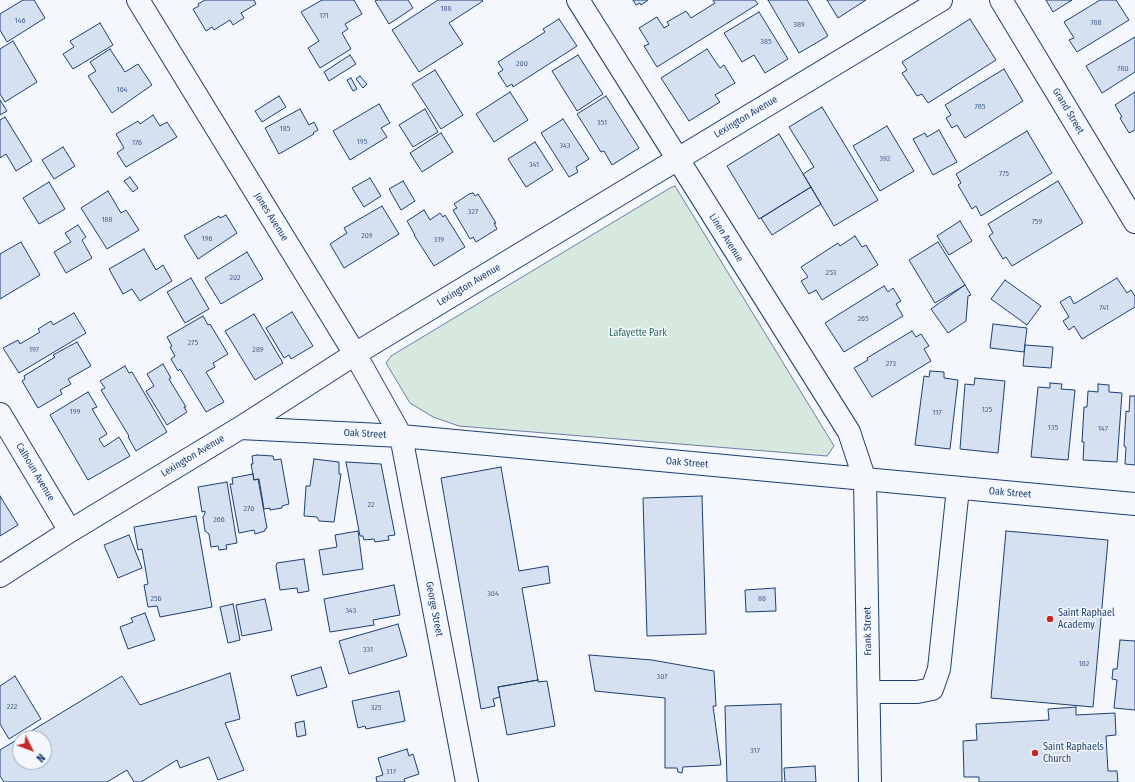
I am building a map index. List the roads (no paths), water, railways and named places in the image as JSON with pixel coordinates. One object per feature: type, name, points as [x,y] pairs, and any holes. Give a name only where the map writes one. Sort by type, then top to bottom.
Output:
[{"type":"street","name":"Jones Avenue","points":[[138,0],[355,354],[401,436]]},
{"type":"street","name":"Linen Avenue","points":[[578,0],[676,159],[849,432],[866,480]]},
{"type":"street","name":"Lexington Avenue","points":[[0,576],[70,531],[240,428],[355,354],[941,0]]},
{"type":"street","name":"Grand Street","points":[[1001,0],[1135,222]]},
{"type":"street","name":"Calhoun Avenue","points":[[0,414],[70,531]]},
{"type":"street","name":"Oak Street","points":[[240,428],[401,436],[1135,504]]},
{"type":"street","name":"George Street","points":[[401,436],[467,782]]},
{"type":"street","name":"Frank Street","points":[[866,480],[870,782]]},
{"type":"street","points":[[868,692],[917,692],[932,689],[939,669],[958,488]]},
{"type":"place","name":"Saint Raphael Academy","points":[[1050,619]]},
{"type":"place","name":"Saint Raphaels Church","points":[[1035,753]]},
{"type":"park label","name":"Lafayette Park","points":[[638,333]]}]
